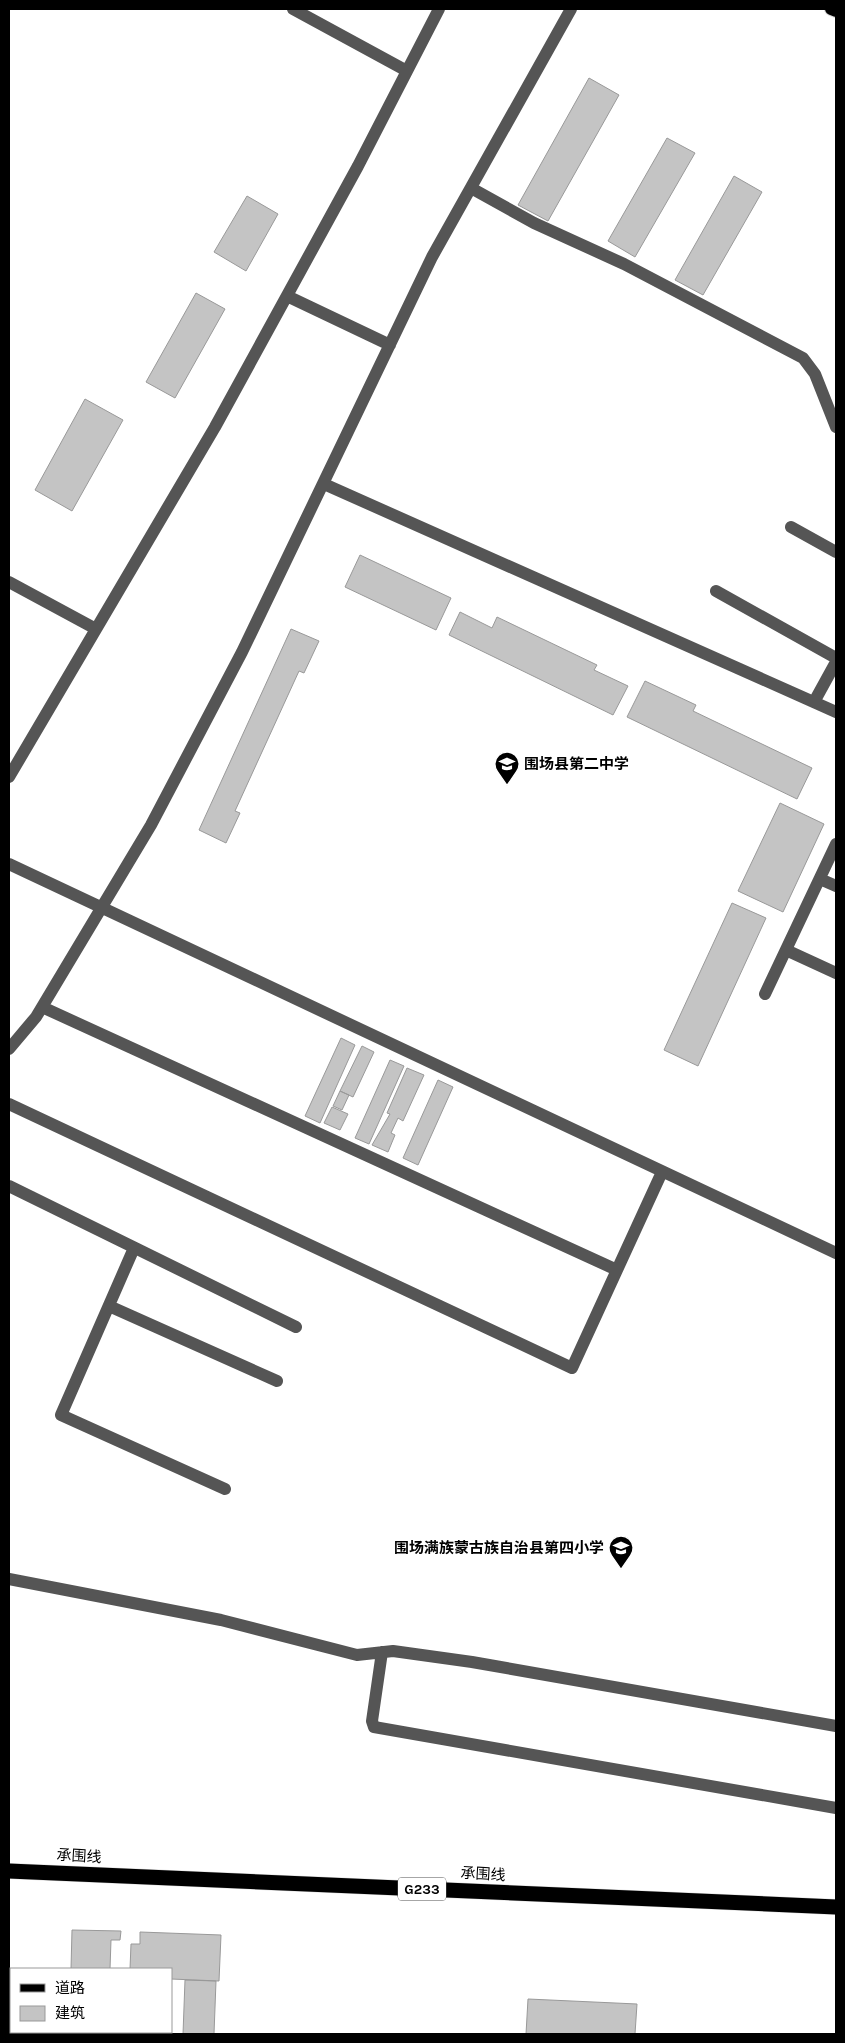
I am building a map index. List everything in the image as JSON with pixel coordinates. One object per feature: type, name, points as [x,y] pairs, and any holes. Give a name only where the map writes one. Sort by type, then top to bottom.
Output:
[{"type":"highway","name":"承围线","points":[[9,1871],[836,1907]]},
{"type":"main road","points":[[831,9],[836,11]]},
{"type":"street","points":[[293,9],[407,70]]},
{"type":"street","points":[[9,777],[215,427],[287,296],[439,9]]},
{"type":"street","points":[[9,1049],[42,1008],[156,816],[242,652],[432,257],[571,9]]},
{"type":"street","points":[[471,188],[534,223],[624,264],[803,358],[815,374],[836,427]]},
{"type":"street","points":[[287,296],[390,345]]},
{"type":"street","points":[[324,484],[836,712]]},
{"type":"street","points":[[792,527],[836,552]]},
{"type":"street","points":[[9,582],[96,629]]},
{"type":"street","points":[[716,591],[836,660],[814,702]]},
{"type":"street","points":[[765,994],[836,844]]},
{"type":"street","points":[[9,864],[836,1253]]},
{"type":"street","points":[[820,879],[836,886]]},
{"type":"street","points":[[786,950],[836,973]]},
{"type":"street","points":[[42,1008],[617,1270]]},
{"type":"street","points":[[9,1104],[572,1368],[662,1172]]},
{"type":"street","points":[[9,1186],[296,1326]]},
{"type":"street","points":[[134,1248],[61,1415],[225,1490]]},
{"type":"street","points":[[109,1306],[276,1381]]},
{"type":"street","points":[[9,1579],[221,1620],[357,1655],[393,1651],[472,1662],[836,1726]]},
{"type":"street","points":[[382,1652],[372,1721],[374,1727],[836,1808]]},
{"type":"building","points":[[589,78],[619,95],[548,221],[518,205]]},
{"type":"building","points":[[667,138],[695,153],[635,257],[608,241]]},
{"type":"building","points":[[734,176],[762,192],[703,295],[675,280]]},
{"type":"building","points":[[247,196],[278,214],[246,271],[214,252]]},
{"type":"building","points":[[196,293],[225,309],[175,398],[146,382]]},
{"type":"building","points":[[85,399],[123,420],[72,511],[35,490]]},
{"type":"building","points":[[360,555],[451,598],[436,630],[345,587]]},
{"type":"building","points":[[460,612],[492,628],[497,617],[597,665],[594,670],[628,686],[613,715],[449,635]]},
{"type":"building","points":[[291,629],[319,641],[304,673],[299,671],[235,811],[240,813],[226,843],[199,830]]},
{"type":"building","points":[[645,681],[696,705],[693,711],[812,768],[797,799],[627,717]]},
{"type":"building","points":[[780,803],[824,824],[783,912],[738,891]]},
{"type":"building","points":[[732,903],[766,918],[698,1066],[664,1050]]},
{"type":"building","points":[[341,1038],[355,1045],[320,1123],[305,1116]]},
{"type":"building","points":[[362,1046],[374,1052],[353,1097],[340,1091]]},
{"type":"building","points":[[390,1060],[404,1066],[369,1144],[355,1138]]},
{"type":"building","points":[[407,1068],[424,1075],[403,1121],[398,1118],[391,1133],[395,1135],[388,1152],[372,1145],[390,1114],[387,1113]]},
{"type":"building","points":[[438,1080],[453,1087],[418,1165],[403,1158]]},
{"type":"building","points":[[340,1091],[349,1095],[342,1110],[333,1106]]},
{"type":"building","points":[[332,1107],[348,1114],[340,1130],[324,1123]]},
{"type":"building","points":[[72,1930],[121,1931],[120,1940],[111,1940],[110,1968],[71,1968]]},
{"type":"building","points":[[140,1932],[221,1935],[219,1981],[172,1979],[172,1968],[130,1968],[131,1944],[140,1944]]},
{"type":"building","points":[[185,1980],[216,1981],[214,2034],[183,2034]]},
{"type":"building","points":[[528,1999],[637,2004],[635,2034],[526,2034]]},
{"type":"building","points":[[70,2033],[119,2033],[119,2034]]},
{"type":"place","name":"围场县第二中学","points":[[507,785]]},
{"type":"place","name":"围场满族蒙古族自治县第四小学","points":[[621,1569]]}]
